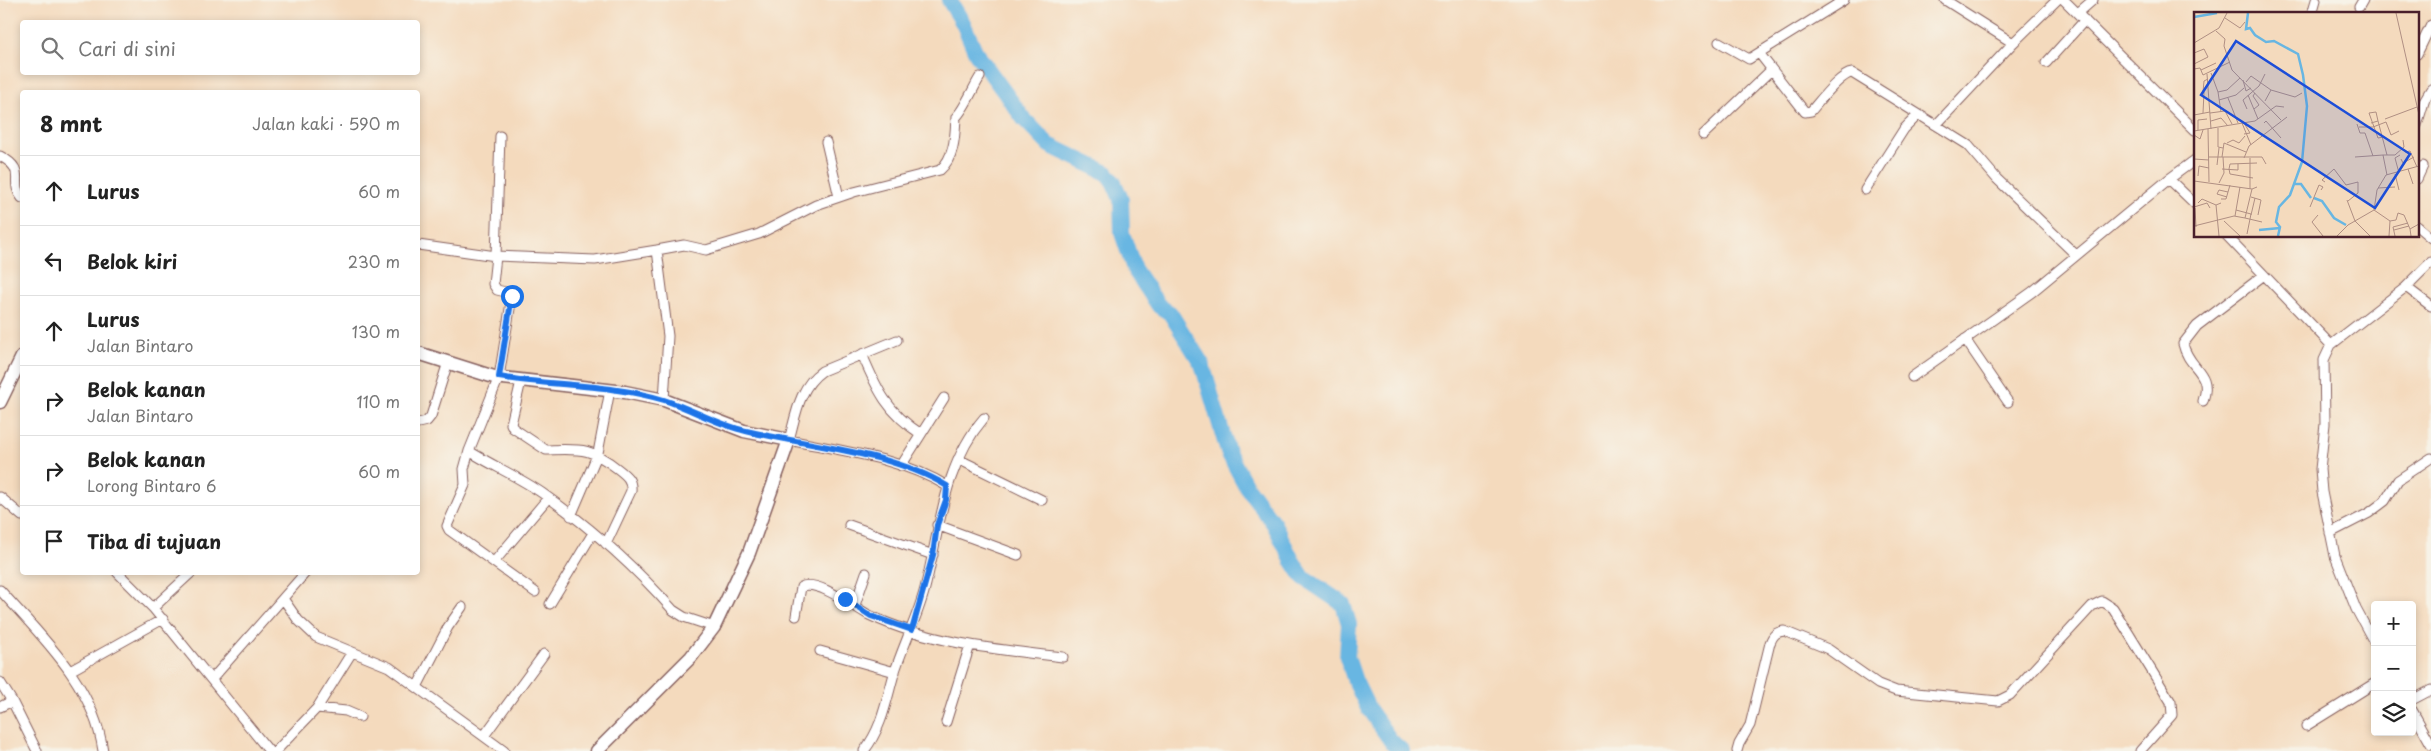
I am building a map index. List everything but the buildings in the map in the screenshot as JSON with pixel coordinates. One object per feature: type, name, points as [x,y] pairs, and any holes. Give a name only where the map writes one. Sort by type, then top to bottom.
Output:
[{"type":"street","points":[[1720,42],[1749,59],[1844,0]]},
{"type":"street","points":[[1945,0],[2013,43]]},
{"type":"street","points":[[1936,125],[2013,43],[2057,0]]},
{"type":"street","points":[[2064,0],[2194,129]]},
{"type":"street","points":[[2046,62],[2094,0]]},
{"type":"street","points":[[2418,52],[2431,25]]},
{"type":"street","points":[[1759,53],[1805,112],[1811,111],[1849,73],[1968,145],[1997,179],[2076,255]]},
{"type":"street","points":[[1703,135],[1771,70]]},
{"type":"street","points":[[420,245],[496,256],[540,256],[595,260],[684,246],[706,250],[770,229],[816,205],[839,197],[940,170],[947,164],[955,139],[956,117],[962,112],[967,97],[980,78]]},
{"type":"street","points":[[2418,122],[2425,99],[2431,89]]},
{"type":"street","points":[[1865,190],[1904,129],[1918,115]]},
{"type":"street","points":[[500,136],[496,256],[493,286],[497,290],[512,296],[499,377],[469,451],[464,469],[465,485],[447,528],[535,592]]},
{"type":"street","points":[[826,142],[839,197]]},
{"type":"street","points":[[0,156],[16,168],[20,194]]},
{"type":"street","points":[[1912,377],[2032,292],[2169,179],[2194,161]]},
{"type":"street","points":[[2418,177],[2423,166]]},
{"type":"street","points":[[2169,179],[2194,203]]},
{"type":"street","points":[[2418,227],[2431,238]]},
{"type":"street","points":[[2229,238],[2331,345]]},
{"type":"street","points":[[657,250],[668,336],[664,400]]},
{"type":"street","points":[[2371,637],[2356,609],[2335,556],[2322,492],[2320,469],[2325,424],[2324,360],[2331,345],[2406,287],[2431,262]]},
{"type":"street","points":[[2203,401],[2206,382],[2187,355],[2183,344],[2197,326],[2264,276]]},
{"type":"street","points":[[2406,287],[2431,306]]},
{"type":"street","points":[[1965,339],[2008,402]]},
{"type":"street","points":[[600,750],[691,657],[714,627],[749,553],[808,382],[822,371],[897,340]]},
{"type":"street","points":[[420,354],[499,377],[610,390],[664,400],[744,431],[901,466],[933,478],[947,486]]},
{"type":"street","points":[[862,354],[876,387],[885,402],[902,420],[922,434]]},
{"type":"street","points":[[0,402],[20,361]]},
{"type":"street","points":[[420,423],[427,422],[431,416],[448,362]]},
{"type":"street","points":[[521,381],[511,424],[513,428],[546,450],[560,448],[598,453],[625,474],[631,485],[606,544]]},
{"type":"street","points":[[572,516],[598,453],[610,390]]},
{"type":"street","points":[[901,466],[944,398]]},
{"type":"street","points":[[864,751],[879,728],[895,672],[912,630],[933,555],[937,525],[946,500],[947,486],[966,443],[984,418]]},
{"type":"street","points":[[469,451],[522,480],[572,516],[606,544],[673,610],[684,617],[714,627]]},
{"type":"street","points":[[2330,533],[2370,513],[2384,501],[2398,480],[2431,458]]},
{"type":"street","points":[[958,459],[1042,500]]},
{"type":"street","points":[[0,497],[20,514]]},
{"type":"street","points":[[494,562],[548,498]]},
{"type":"street","points":[[849,525],[933,555]]},
{"type":"street","points":[[937,525],[1018,555]]},
{"type":"street","points":[[550,604],[593,533]]},
{"type":"street","points":[[855,605],[866,573]]},
{"type":"street","points":[[120,575],[163,619],[269,751]]},
{"type":"street","points":[[153,608],[189,575]]},
{"type":"street","points":[[212,678],[284,600],[304,575]]},
{"type":"street","points":[[796,616],[799,591],[804,585],[845,599],[871,616],[912,630],[970,645],[1063,657]]},
{"type":"street","points":[[0,590],[70,671],[96,722],[103,751]]},
{"type":"street","points":[[284,600],[298,620],[316,637],[389,667],[504,751]]},
{"type":"street","points":[[1737,751],[1750,724],[1772,635],[1777,632],[1784,631],[1828,649],[1878,684],[1896,691],[1998,700],[2010,695],[2092,606],[2102,601],[2113,608],[2171,702],[2172,715],[2140,751]]},
{"type":"street","points":[[417,687],[448,627],[462,607]]},
{"type":"street","points":[[70,671],[163,619]]},
{"type":"street","points":[[946,722],[970,645]]},
{"type":"street","points":[[820,651],[895,672]]},
{"type":"street","points":[[276,751],[317,708],[352,652]]},
{"type":"street","points":[[484,736],[544,654]]},
{"type":"street","points":[[0,682],[12,701],[37,751]]},
{"type":"street","points":[[2306,726],[2371,685]]},
{"type":"street","points":[[2416,698],[2431,690]]},
{"type":"street","points":[[0,707],[12,701]]},
{"type":"street","points":[[317,708],[346,711],[360,717]]},
{"type":"street","points":[[2416,717],[2431,744]]},
{"type":"waterway","points":[[949,0],[963,23],[976,53],[1024,119],[1049,145],[1107,173],[1114,183],[1121,199],[1122,233],[1134,269],[1159,306],[1170,313],[1202,364],[1228,452],[1246,486],[1274,524],[1292,560],[1303,577],[1343,604],[1349,624],[1347,657],[1355,681],[1368,708],[1391,741],[1402,751]]},
{"type":"route","points":[[512,296],[499,377],[625,392],[664,400],[744,431],[901,466],[933,478],[947,486],[946,500],[937,525],[933,555],[912,630],[871,616],[845,599]]}]
